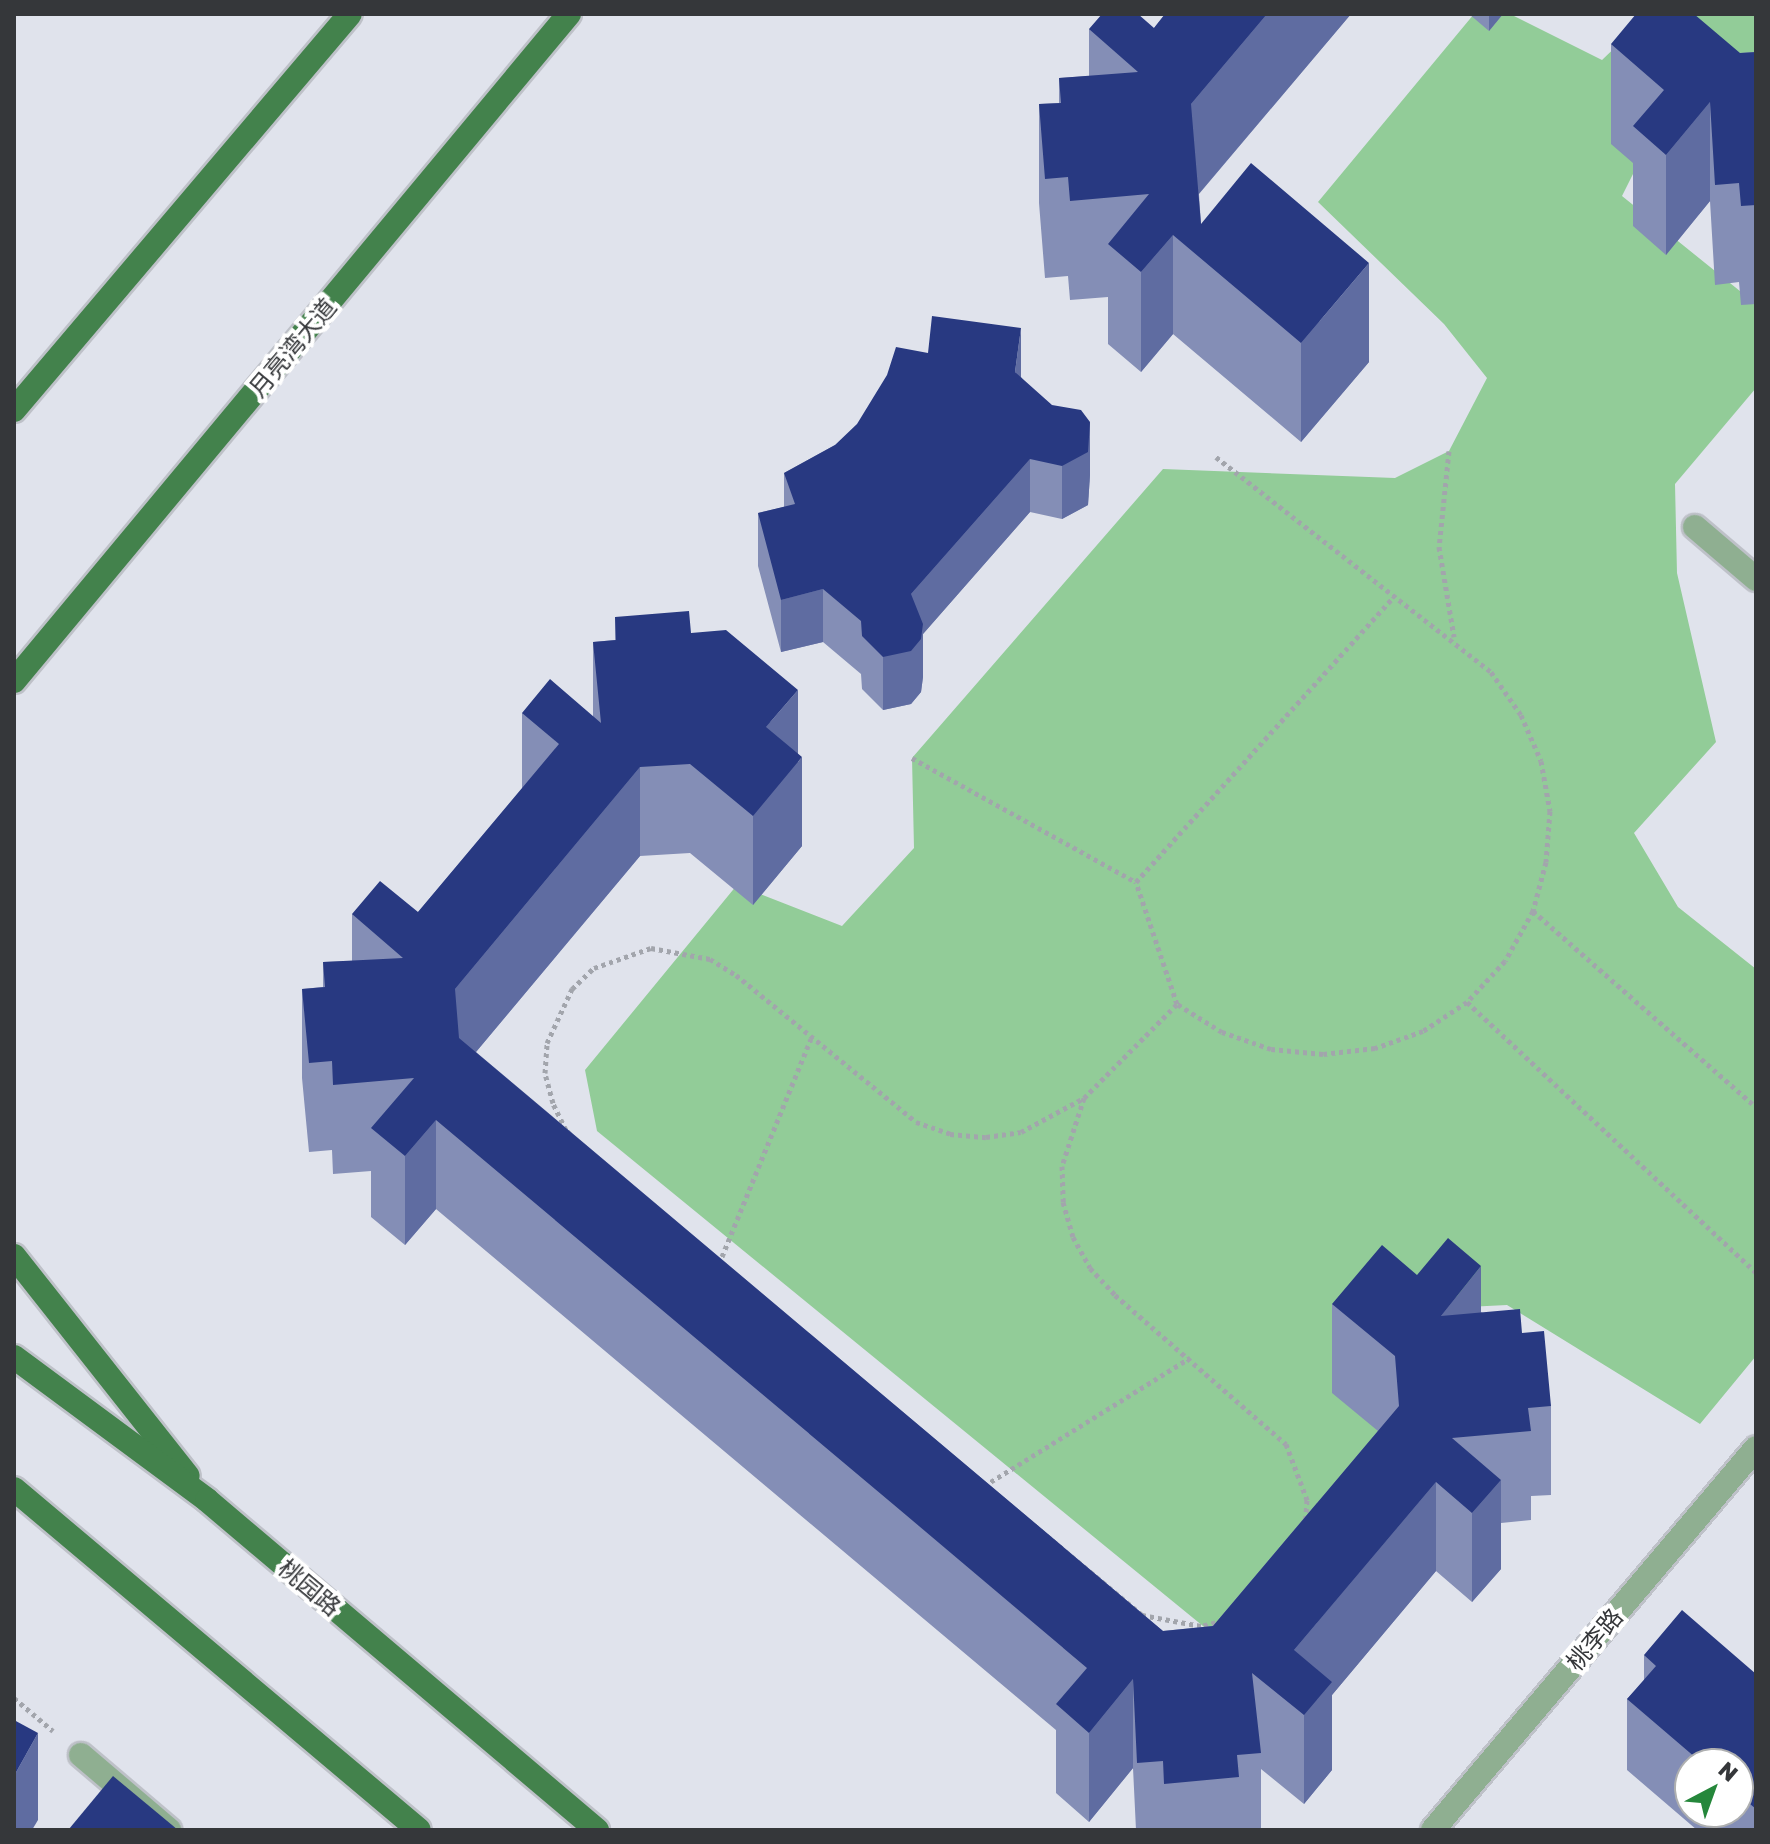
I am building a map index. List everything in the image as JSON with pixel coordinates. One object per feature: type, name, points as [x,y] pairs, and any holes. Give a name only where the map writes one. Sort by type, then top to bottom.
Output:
[{"type":"main road","points":[[14,410],[350,14]]},
{"type":"main road","name":"月亮湾大道","points":[[14,681],[569,14]]},
{"type":"main road","points":[[14,1256],[207,1500]]},
{"type":"main road","name":"桃园路","points":[[14,1357],[207,1500],[597,1830]]},
{"type":"main road","points":[[14,1489],[419,1830]]},
{"type":"street","points":[[1695,527],[1756,579]]},
{"type":"street","name":"桃李路","points":[[1433,1830],[1756,1448]]},
{"type":"street","points":[[81,1755],[169,1830]]},
{"type":"path","points":[[1449,451],[1439,547],[1454,638]]},
{"type":"path","points":[[912,758],[1136,882],[1177,1004],[1222,1032],[1271,1049],[1323,1054],[1375,1048],[1423,1031],[1467,1002],[1505,961],[1533,911],[1546,862],[1550,811],[1541,761],[1521,715],[1491,672],[1454,638],[1392,599],[1216,457]]},
{"type":"path","points":[[1136,882],[1392,599]]},
{"type":"path","points":[[1533,911],[1756,1107]]},
{"type":"path","points":[[1084,1098],[1062,1166],[1063,1202],[1073,1237],[1090,1268],[1115,1295],[1266,1421],[1286,1444],[1300,1471],[1307,1500],[1301,1545],[1281,1585],[1257,1605],[1231,1619],[1201,1626],[1142,1615],[983,1487],[566,1130],[545,1073],[556,1015],[572,989],[594,968],[651,948],[681,950],[710,959],[736,975],[886,1102],[916,1122],[950,1134],[986,1137],[1021,1132],[1084,1098],[1177,1004]]},
{"type":"path","points":[[1467,1002],[1756,1272]]},
{"type":"path","points":[[719,1264],[811,1039]]},
{"type":"path","points":[[983,1487],[1190,1358]]},
{"type":"path","points":[[14,1698],[81,1755]]},
{"type":"green space","points":[[1474,14],[1510,14],[1602,60],[1650,14],[1756,14],[1756,59],[1691,58],[1622,196],[1756,304],[1756,388],[1675,484],[1677,573],[1716,742],[1634,833],[1678,907],[1756,969],[1756,1356],[1700,1424],[1507,1305],[1427,1309],[1447,1482],[1258,1671],[597,1131],[585,1070],[737,885],[842,926],[914,848],[912,758],[1163,469],[1395,478],[1449,451],[1487,378],[1444,324],[1318,202]]},
{"type":"building","points":[[1102,14],[1138,14],[1154,28],[1165,14],[1267,14],[1191,104],[1201,224],[1251,163],[1369,263],[1301,343],[1173,235],[1141,272],[1108,244],[1149,194],[1070,201],[1068,177],[1045,179],[1039,104],[1061,103],[1059,78],[1138,72],[1089,29]]},
{"type":"building","points":[[1636,14],[1694,14],[1740,53],[1756,52],[1756,205],[1741,206],[1739,183],[1715,185],[1710,102],[1666,155],[1633,126],[1664,90],[1611,44]]},
{"type":"building","points":[[932,316],[1021,328],[1015,372],[1052,405],[1081,410],[1090,422],[1088,452],[1062,466],[1030,459],[911,594],[923,624],[921,639],[911,651],[883,657],[862,636],[861,621],[823,589],[781,600],[758,513],[795,504],[784,473],[835,445],[857,424],[887,375],[896,347],[928,353]]},
{"type":"building","points":[[689,611],[691,633],[726,630],[798,690],[766,727],[802,757],[753,816],[690,764],[640,767],[455,989],[459,1038],[1163,1631],[1213,1626],[1399,1406],[1395,1356],[1332,1304],[1382,1245],[1417,1275],[1448,1238],[1481,1266],[1441,1316],[1520,1309],[1522,1333],[1544,1331],[1551,1406],[1528,1408],[1531,1431],[1452,1438],[1501,1480],[1472,1513],[1436,1482],[1294,1650],[1332,1682],[1304,1715],[1252,1673],[1261,1753],[1237,1755],[1239,1777],[1164,1784],[1163,1761],[1137,1763],[1133,1679],[1089,1733],[1056,1704],[1087,1668],[900,1510],[436,1120],[405,1156],[371,1128],[414,1078],[333,1085],[332,1061],[309,1063],[302,989],[325,987],[323,962],[403,958],[352,914],[380,881],[418,912],[559,744],[522,713],[550,679],[601,723],[593,642],[616,640],[615,617]]},
{"type":"building","points":[[1682,1610],[1756,1674],[1756,1809],[1754,1748],[1684,1748],[1627,1699],[1656,1666],[1644,1655]]},
{"type":"building","points":[[14,1720],[38,1733],[14,1776]]},
{"type":"building","points":[[113,1776],[178,1830],[69,1829]]}]
